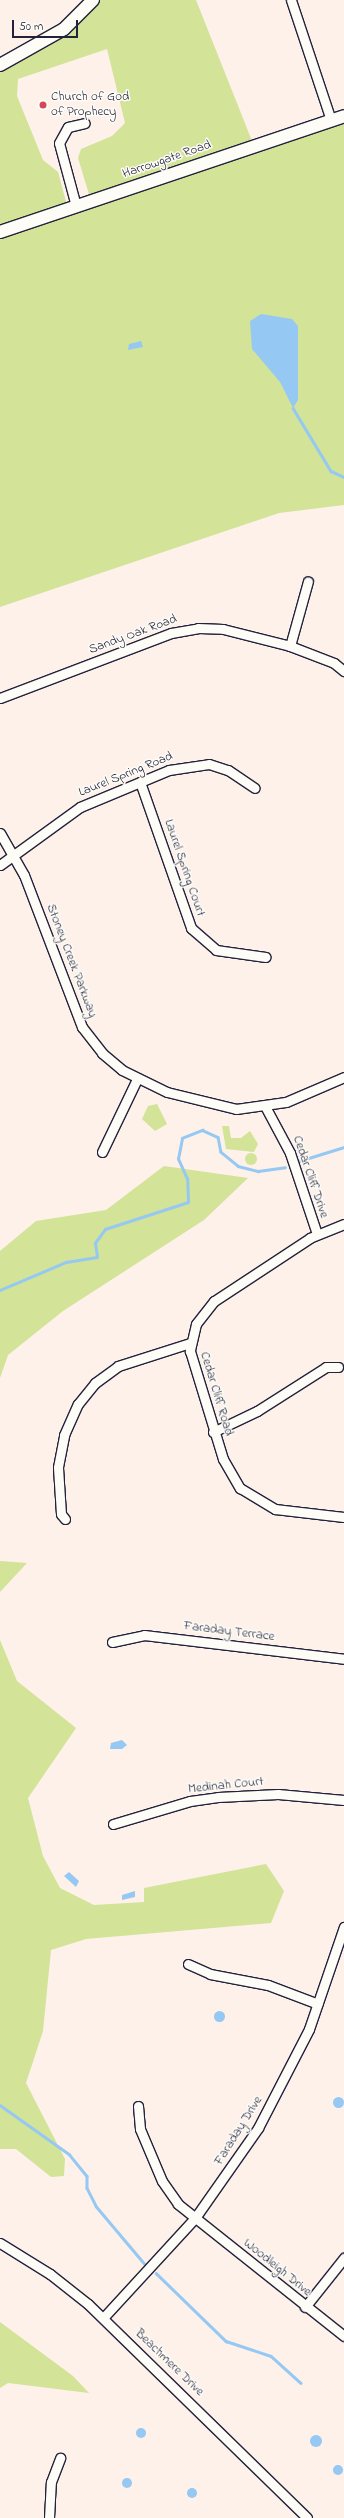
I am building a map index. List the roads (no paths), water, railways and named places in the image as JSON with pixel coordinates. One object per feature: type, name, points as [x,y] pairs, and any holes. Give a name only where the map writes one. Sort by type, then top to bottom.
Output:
[{"type":"main road","points":[[0,64],[64,29],[93,0]]},
{"type":"main road","name":"Harrowgate Road","points":[[0,232],[344,116]]},
{"type":"street","points":[[291,0],[331,120]]},
{"type":"street","points":[[76,206],[59,143],[68,128],[84,123]]},
{"type":"street","points":[[290,646],[308,581]]},
{"type":"street","name":"Sandy Oak Road","points":[[0,698],[186,629],[223,629],[290,646],[334,663],[344,671]]},
{"type":"street","name":"Laurel Spring Road","points":[[0,865],[80,807],[140,782],[184,766],[209,764],[228,770],[255,788]]},
{"type":"street","name":"Laurel Spring Court","points":[[140,782],[191,928],[216,950],[266,957]]},
{"type":"street","name":"Stoney Creek Parkway","points":[[0,833],[14,854],[82,1028],[106,1056],[137,1079],[167,1092],[221,1107],[266,1108],[314,1092],[344,1077]]},
{"type":"street","points":[[102,1152],[137,1079]]},
{"type":"street","name":"Cedar Cliff Drive","points":[[266,1108],[290,1153],[317,1234]]},
{"type":"street","name":"Cedar Cliff Road","points":[[344,1224],[317,1234],[214,1301],[196,1324],[190,1343],[191,1364],[213,1432],[232,1478],[261,1504],[282,1510],[344,1517]]},
{"type":"street","points":[[65,1519],[61,1514],[58,1485],[60,1453],[69,1420],[81,1399],[118,1366],[190,1343]]},
{"type":"street","points":[[213,1432],[257,1411],[326,1367],[338,1367]]},
{"type":"street","name":"Faraday Terrace","points":[[112,1642],[144,1635],[344,1659]]},
{"type":"street","name":"Medinah Court","points":[[113,1824],[190,1801],[223,1797],[284,1794],[344,1800]]},
{"type":"street","name":"Faraday Drive","points":[[103,2318],[195,2218],[258,2128],[295,2060],[318,2004],[343,1932]]},
{"type":"street","points":[[188,1964],[210,1974],[268,1985],[318,2004]]},
{"type":"street","name":"Woodleigh Drive","points":[[138,2106],[140,2129],[162,2181],[178,2204],[304,2307],[344,2336]]},
{"type":"street","name":"Beachmere Drive","points":[[0,2243],[50,2274],[103,2318],[307,2518]]},
{"type":"street","points":[[304,2307],[344,2258]]},
{"type":"street","points":[[49,2518],[51,2482],[60,2458]]},
{"type":"water","points":[[261,314],[292,319],[298,326],[298,400],[293,408],[280,382],[252,349],[250,321]]},
{"type":"water","points":[[141,341],[143,347],[128,350],[129,344]]},
{"type":"water","points":[[122,1740],[127,1745],[122,1749],[110,1749],[111,1743]]},
{"type":"water","points":[[69,1872],[79,1881],[76,1887],[64,1876]]},
{"type":"water","points":[[135,1891],[135,1897],[122,1900],[122,1895]]},
{"type":"water","points":[[219,2010],[223,2012],[225,2016],[223,2020],[219,2022],[215,2020],[213,2016],[215,2012]]},
{"type":"water","points":[[336,2097],[340,2097],[342,2098],[342,2106],[336,2107],[333,2104],[333,2100]]},
{"type":"water","points":[[141,2428],[146,2433],[141,2438],[136,2433]]},
{"type":"water","points":[[316,2435],[320,2437],[322,2441],[320,2445],[316,2447],[312,2445],[310,2441],[312,2437]]},
{"type":"water","points":[[336,2465],[340,2465],[342,2466],[342,2474],[336,2475],[333,2472],[333,2468]]},
{"type":"water","points":[[125,2478],[129,2478],[132,2483],[129,2488],[125,2488],[122,2485],[122,2481]]},
{"type":"water","points":[[190,2488],[194,2488],[196,2489],[196,2497],[190,2498],[187,2495],[187,2491]]},
{"type":"waterway","points":[[293,408],[331,471],[344,477]]},
{"type":"waterway","points":[[0,1290],[66,1262],[97,1257],[95,1243],[105,1229],[188,1202],[187,1179],[178,1159],[182,1138],[202,1130],[218,1137],[221,1152],[238,1166],[258,1171],[285,1167]]},
{"type":"waterway","points":[[299,1161],[344,1147]]},
{"type":"waterway","points":[[0,2105],[69,2154],[87,2176],[87,2188],[96,2206],[144,2263]]},
{"type":"waterway","points":[[156,2273],[226,2341],[271,2356],[301,2383]]},
{"type":"place","name":"Church of God of Prophecy","points":[[43,105]]}]
